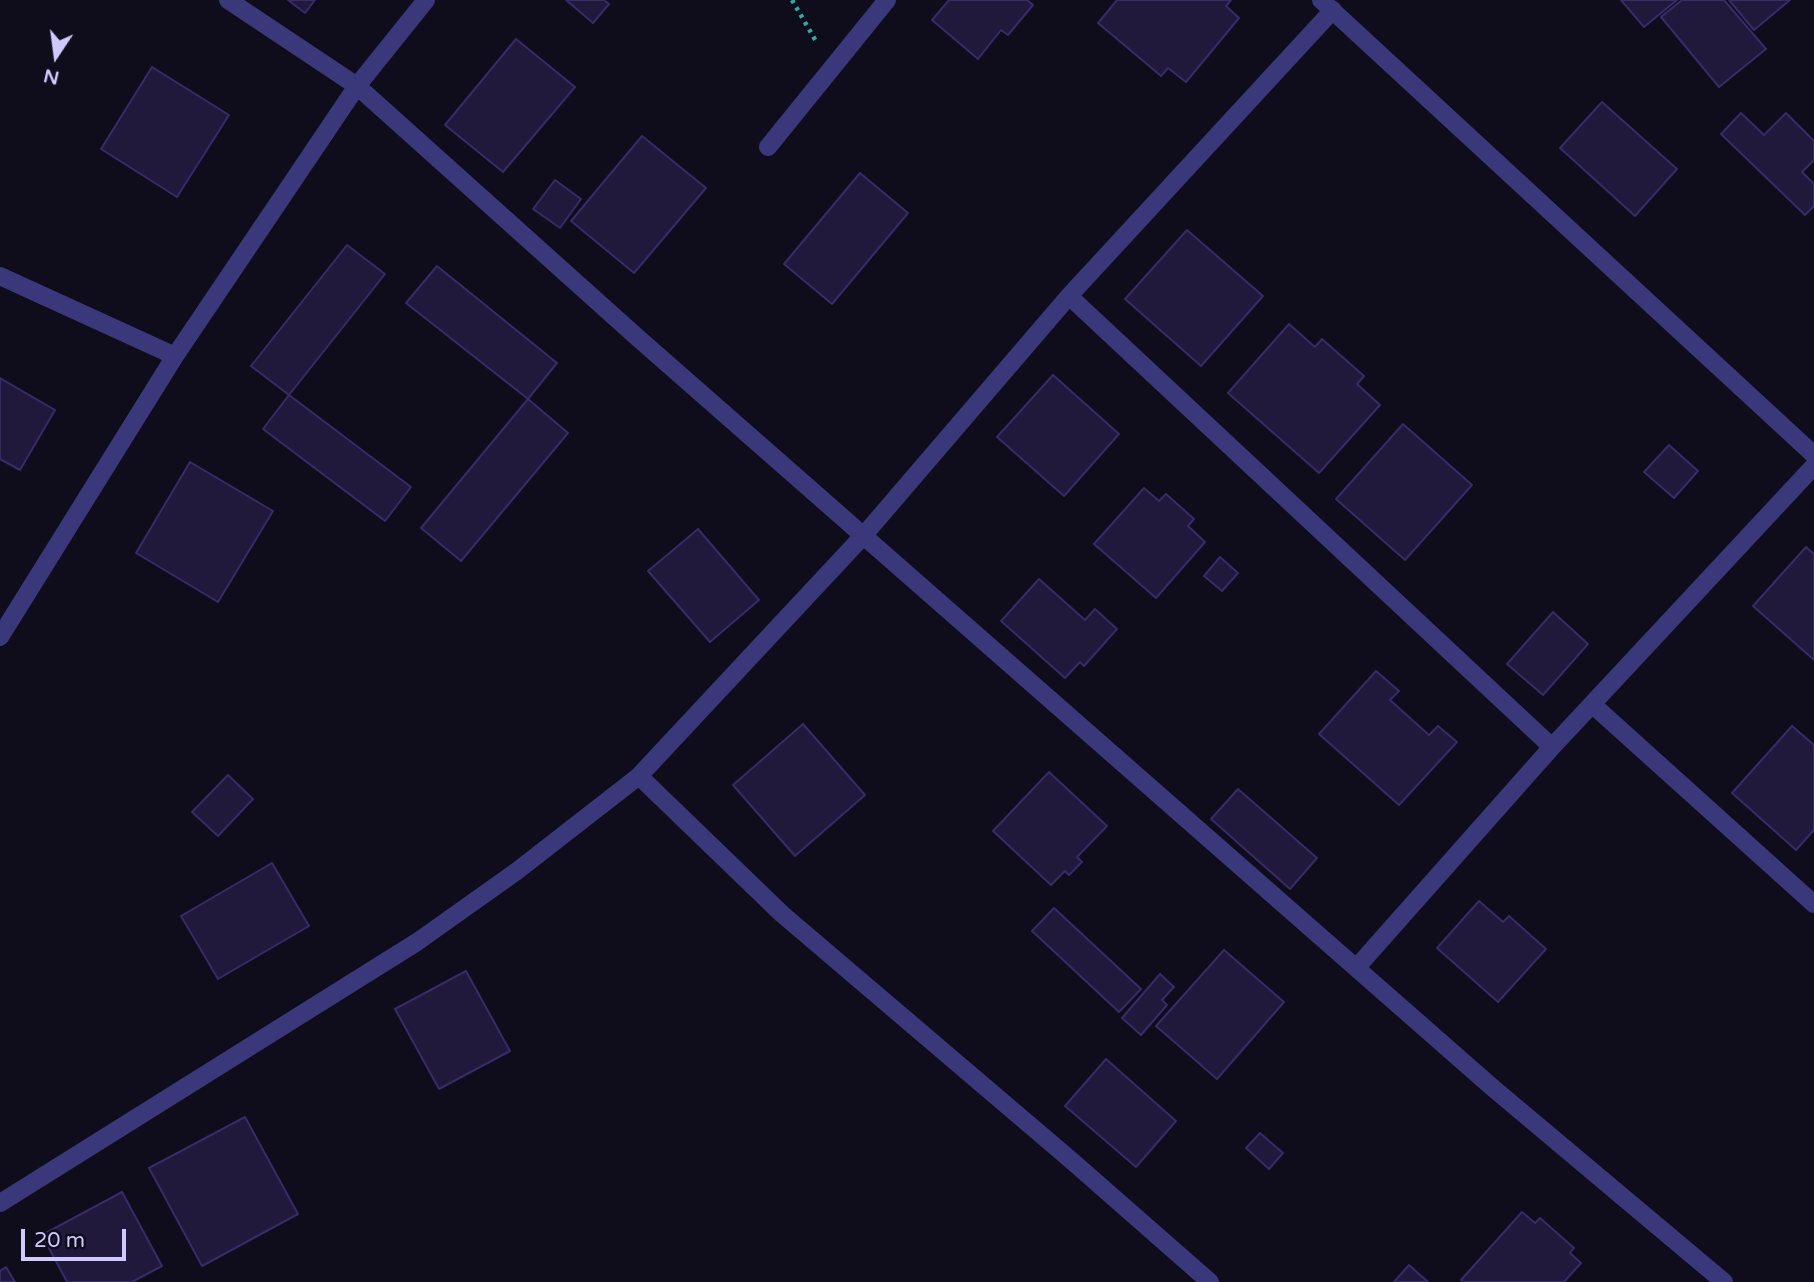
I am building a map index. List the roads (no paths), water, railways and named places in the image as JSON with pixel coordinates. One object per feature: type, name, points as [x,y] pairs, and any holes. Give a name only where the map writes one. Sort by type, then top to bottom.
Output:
[{"type":"street","points":[[228,0],[357,86],[638,338],[1493,1088],[1724,1282]]},
{"type":"street","points":[[0,637],[176,356],[357,86],[426,0]]},
{"type":"street","points":[[768,147],[887,0]]},
{"type":"street","points":[[0,1203],[417,942],[517,871],[639,776],[864,535],[1069,296],[1327,5],[1811,445]]},
{"type":"street","points":[[0,276],[176,356]]},
{"type":"street","points":[[1069,296],[1552,747]]},
{"type":"street","points":[[1357,967],[1552,747],[1814,466]]},
{"type":"street","points":[[1593,705],[1814,904]]},
{"type":"street","points":[[639,776],[782,914],[1082,1169],[1210,1282]]}]
